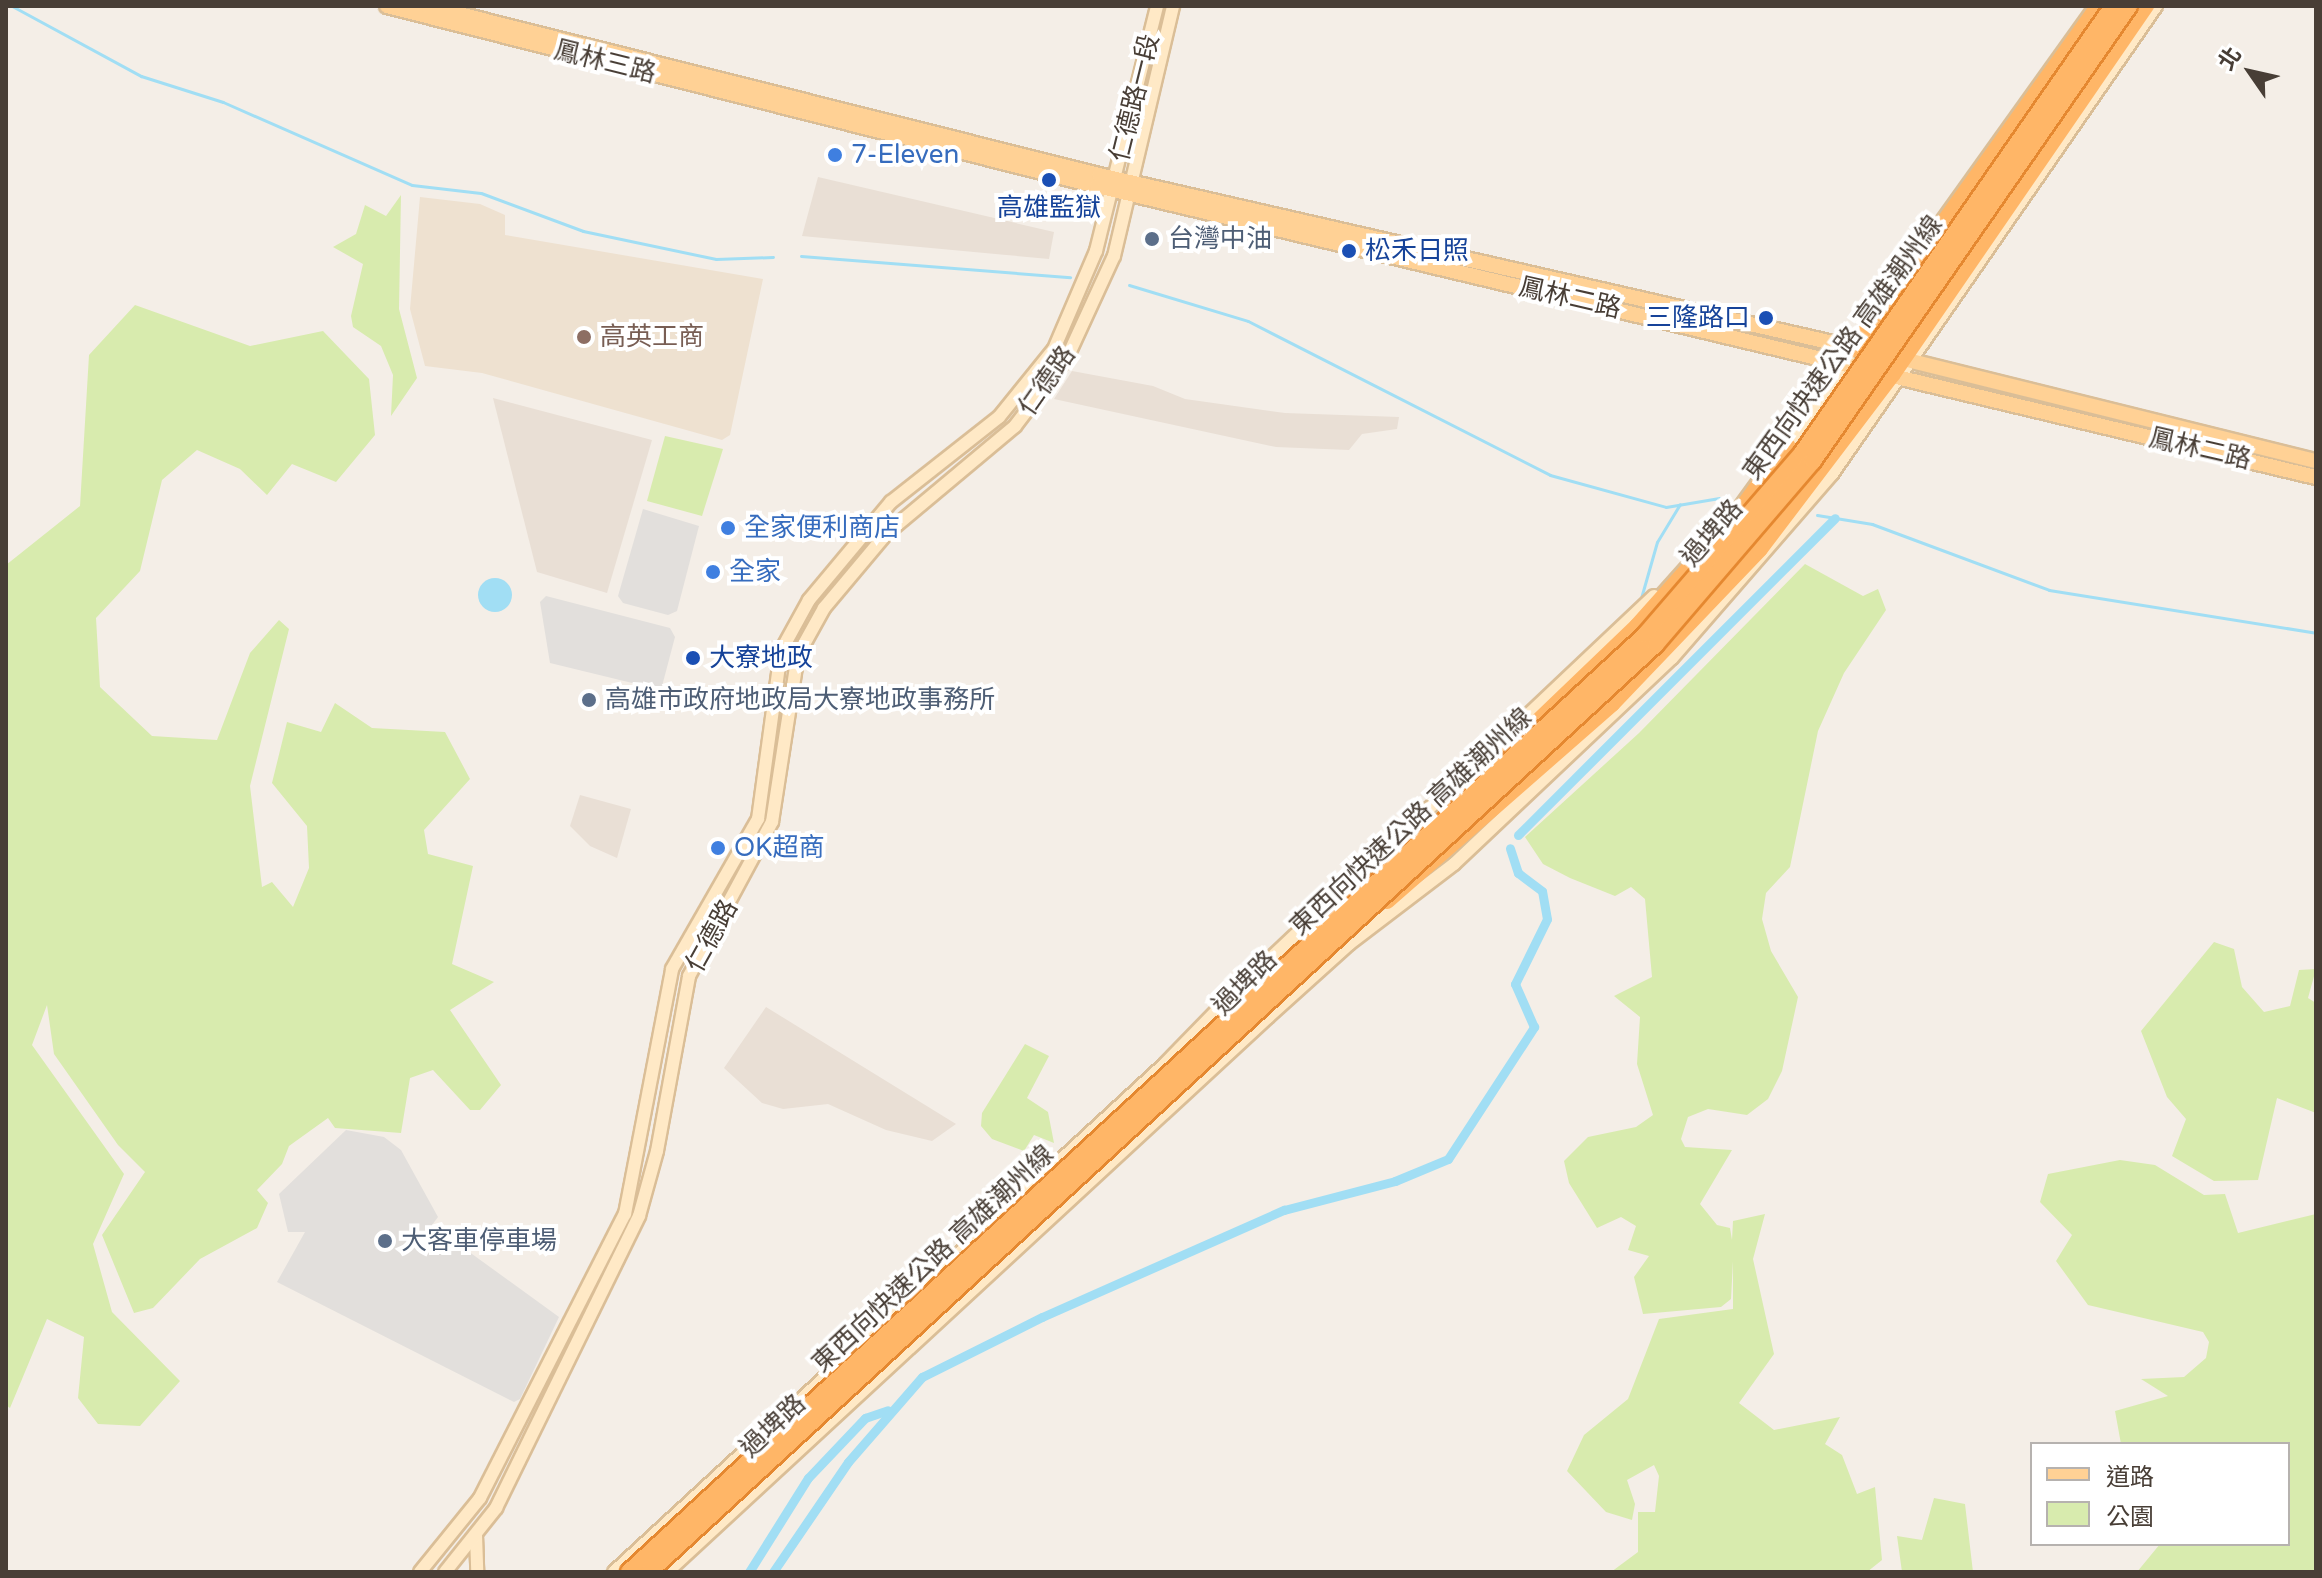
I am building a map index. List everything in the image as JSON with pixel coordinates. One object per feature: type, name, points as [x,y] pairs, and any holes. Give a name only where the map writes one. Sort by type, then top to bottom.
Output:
[{"type":"highway","points":[[1849,356],[2099,6]]},
{"type":"highway","name":"東西向快速公路 高雄潮州線","points":[[629,1572],[1594,685],[1739,531],[1802,453],[2113,6]]},
{"type":"highway","name":"東西向快速公路 高雄潮州線","points":[[649,1572],[1656,644],[1750,539],[1813,461],[2129,6]]},
{"type":"highway","points":[[1340,935],[1513,796],[1655,663],[1810,486],[1903,368],[2146,6]]},
{"type":"highway","points":[[1173,1072],[1586,677],[1678,581],[1787,446]]},
{"type":"main road","name":"鳳林三路","points":[[387,6],[825,112]]},
{"type":"main road","name":"鳳林三路","points":[[427,6],[825,112]]},
{"type":"main road","name":"仁德路一段","points":[[1114,184],[1157,6]]},
{"type":"main road","name":"仁德路一段","points":[[1131,188],[1173,6]]},
{"type":"main road","name":"過埤路","points":[[614,1572],[1165,1064],[1239,988],[1580,670],[1673,578],[1787,446],[2090,6]]},
{"type":"main road","name":"過埤路","points":[[667,1572],[1268,1017],[1349,944],[1454,864],[1672,658],[1832,474],[2156,6]]},
{"type":"main road","name":"鳳林二路","points":[[825,112],[1131,188],[1849,356],[2316,461]]},
{"type":"main road","name":"仁德路","points":[[420,1572],[480,1498],[625,1214],[672,969],[758,819],[781,651],[809,600],[891,502],[999,417],[1054,349],[1096,251],[1114,184]]},
{"type":"main road","name":"仁德路","points":[[445,1572],[476,1535],[547,1413],[639,1216],[657,1151],[689,976],[772,822],[798,655],[824,608],[886,534],[1030,410],[1095,302],[1131,188]]},
{"type":"main road","name":"鳳林二路","points":[[1903,368],[2316,477]]},
{"type":"main road","points":[[476,1535],[477,1572]]},
{"type":"shaded area","points":[[818,177],[1054,232],[1049,259],[802,236]]},
{"type":"shaded area","name":"高英工商","points":[[420,197],[480,204],[505,215],[505,235],[763,279],[730,435],[722,440],[482,373],[425,366],[410,309]]},
{"type":"shaded area","points":[[1072,371],[1153,386],[1185,399],[1285,413],[1399,417],[1397,429],[1362,434],[1349,450],[1276,447],[1054,399]]},
{"type":"shaded area","points":[[493,398],[652,440],[607,593],[537,572]]},
{"type":"shaded area","points":[[643,509],[699,526],[677,611],[668,615],[623,603],[618,596]]},
{"type":"shaded area","points":[[546,596],[670,628],[675,637],[661,690],[550,663],[540,602]]},
{"type":"shaded area","points":[[580,795],[631,809],[617,858],[590,846],[570,826]]},
{"type":"shaded area","points":[[766,1007],[956,1124],[932,1141],[886,1130],[828,1104],[783,1109],[762,1103],[724,1068]]},
{"type":"shaded area","name":"大客車停車場","points":[[346,1130],[384,1137],[401,1150],[438,1217],[432,1225],[559,1317],[520,1399],[514,1402],[277,1282],[305,1232],[288,1232],[279,1194]]},
{"type":"green space","points":[[401,195],[399,309],[417,378],[391,416],[393,375],[381,346],[353,327],[351,316],[363,264],[333,247],[356,234],[365,205],[386,216]]},
{"type":"green space","points":[[135,305],[250,346],[323,331],[369,379],[375,435],[336,482],[292,464],[267,495],[240,469],[197,450],[162,480],[140,571],[96,618],[100,687],[152,736],[217,740],[250,653],[279,620],[289,629],[250,786],[262,887],[272,882],[293,907],[309,868],[307,826],[272,783],[287,722],[321,732],[335,703],[372,728],[445,732],[470,779],[424,830],[428,854],[473,866],[452,964],[494,982],[450,1010],[501,1085],[480,1110],[470,1110],[433,1070],[410,1078],[401,1133],[335,1128],[328,1118],[289,1146],[282,1164],[257,1190],[268,1203],[257,1228],[200,1259],[153,1308],[134,1313],[102,1235],[145,1172],[118,1145],[54,1054],[47,1005],[32,1045],[124,1174],[93,1244],[112,1312],[180,1381],[140,1426],[98,1424],[78,1398],[84,1337],[47,1319],[10,1408],[6,1405],[6,565],[80,506],[89,355]]},
{"type":"green space","points":[[665,436],[723,449],[702,516],[647,501]]},
{"type":"green space","points":[[1805,564],[1863,596],[1878,589],[1886,610],[1844,673],[1818,731],[1790,867],[1766,893],[1762,919],[1771,951],[1798,997],[1782,1071],[1768,1099],[1747,1115],[1708,1109],[1688,1117],[1681,1139],[1685,1147],[1732,1150],[1700,1204],[1717,1225],[1730,1228],[1732,1240],[1733,1221],[1765,1214],[1753,1259],[1774,1354],[1739,1403],[1774,1430],[1840,1417],[1825,1444],[1842,1455],[1857,1494],[1875,1487],[1882,1560],[1867,1572],[1611,1572],[1638,1552],[1638,1512],[1655,1512],[1659,1476],[1654,1465],[1627,1480],[1635,1504],[1632,1520],[1606,1512],[1567,1471],[1584,1435],[1628,1399],[1659,1319],[1733,1309],[1733,1261],[1731,1299],[1721,1307],[1643,1314],[1634,1277],[1649,1256],[1628,1250],[1636,1226],[1621,1217],[1597,1228],[1569,1183],[1564,1161],[1588,1137],[1636,1127],[1653,1115],[1637,1064],[1640,1017],[1614,996],[1652,977],[1645,899],[1631,887],[1615,896],[1570,878],[1543,864],[1525,837],[1639,733]]},
{"type":"green space","points":[[2214,942],[2234,949],[2242,987],[2264,1012],[2290,1006],[2299,970],[2316,969],[2308,998],[2316,1003],[2316,1113],[2277,1098],[2258,1180],[2214,1181],[2172,1156],[2186,1119],[2167,1097],[2141,1031]]},
{"type":"green space","points":[[1025,1044],[1049,1056],[1027,1098],[1048,1112],[1054,1143],[1034,1135],[1024,1151],[992,1139],[981,1126],[982,1113]]},
{"type":"green space","points":[[2120,1160],[2155,1165],[2204,1195],[2225,1194],[2238,1233],[2316,1214],[2316,1572],[2137,1572],[2158,1546],[2290,1546],[2290,1442],[2121,1442],[2115,1411],[2168,1396],[2141,1379],[2184,1377],[2206,1358],[2209,1342],[2203,1332],[2088,1305],[2056,1261],[2072,1235],[2040,1202],[2048,1174]]},
{"type":"green space","points":[[1934,1498],[1965,1504],[1973,1572],[1902,1572],[1897,1536],[1922,1540]]},
{"type":"water","points":[[495,578],[507,583],[512,595],[507,607],[495,612],[483,607],[478,595],[483,583]]},
{"type":"waterway","points":[[12,6],[141,76],[223,102],[412,185],[481,193],[583,231],[716,259],[773,257]]},
{"type":"waterway","points":[[801,256],[1070,277]]},
{"type":"waterway","points":[[1129,285],[1248,321],[1550,475],[1666,507],[1719,498]]},
{"type":"waterway","points":[[1641,598],[1657,542],[1680,504]]},
{"type":"waterway","points":[[1817,515],[1872,524],[2049,590],[2316,633]]},
{"type":"waterway","points":[[1518,835],[1835,518]]},
{"type":"waterway","points":[[773,1572],[848,1462],[922,1377],[1042,1317],[1284,1210],[1395,1181],[1448,1159],[1534,1027],[1515,984],[1547,919],[1542,891],[1518,873],[1510,848]]},
{"type":"waterway","points":[[749,1572],[808,1478],[865,1418],[888,1410]]},
{"type":"place","name":"7-Eleven","points":[[835,155]]},
{"type":"place","name":"高雄監獄","points":[[1049,180]]},
{"type":"place","name":"台灣中油","points":[[1152,239]]},
{"type":"place","name":"松禾日照","points":[[1349,251]]},
{"type":"place","name":"三隆路口","points":[[1766,318]]},
{"type":"place","name":"高英工商","points":[[584,337]]},
{"type":"place","name":"全家便利商店","points":[[728,528]]},
{"type":"place","name":"全家","points":[[713,572]]},
{"type":"place","name":"大寮地政","points":[[693,658]]},
{"type":"place","name":"高雄市政府地政局大寮地政事務所","points":[[589,700]]},
{"type":"place","name":"OK超商","points":[[718,848]]},
{"type":"place","name":"大客車停車場","points":[[385,1241]]}]
